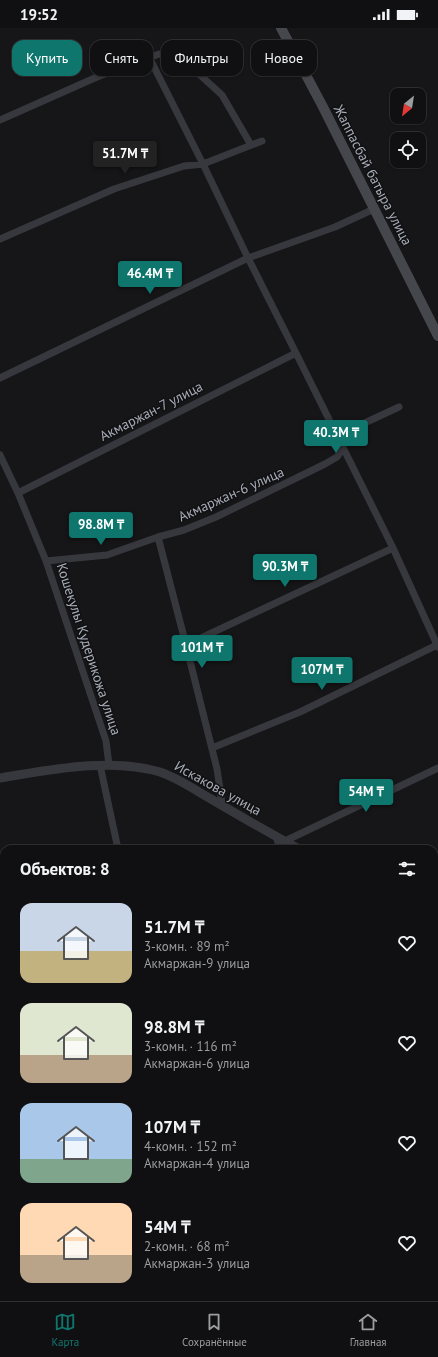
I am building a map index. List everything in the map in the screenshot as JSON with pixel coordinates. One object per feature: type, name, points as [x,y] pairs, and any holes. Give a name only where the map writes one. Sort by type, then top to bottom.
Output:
[{"type":"main road","name":"Жаппасбай батыра улица","points":[[281,28],[438,336]]},
{"type":"street","points":[[153,56],[159,54],[189,65],[222,95],[251,145]]},
{"type":"street","points":[[153,65],[393,548],[437,646],[300,712],[212,748]]},
{"type":"street","points":[[0,120],[100,76]]},
{"type":"street","points":[[0,239],[114,189],[184,166],[203,164],[262,141]]},
{"type":"street","points":[[0,378],[248,258],[335,227],[374,209]]},
{"type":"street","name":"Акмаржан-7 улица","points":[[18,493],[296,353]]},
{"type":"street","points":[[339,440],[343,433],[399,407]]},
{"type":"street","name":"Акмаржан-6 улица","points":[[46,561],[107,555],[158,537],[184,530],[216,517],[337,457],[340,451],[339,440]]},
{"type":"street","name":"Кошекулы Кудерикожа улица","points":[[0,455],[18,493],[46,561],[106,741],[109,754],[105,765],[117,845]]},
{"type":"street","points":[[158,537],[212,748],[222,805]]},
{"type":"street","points":[[186,645],[393,548]]},
{"type":"street","name":"Искакова улица","points":[[0,778],[46,771],[105,765],[143,768],[160,772],[182,782],[276,836],[282,845]]},
{"type":"street","points":[[282,845],[438,768]]}]
